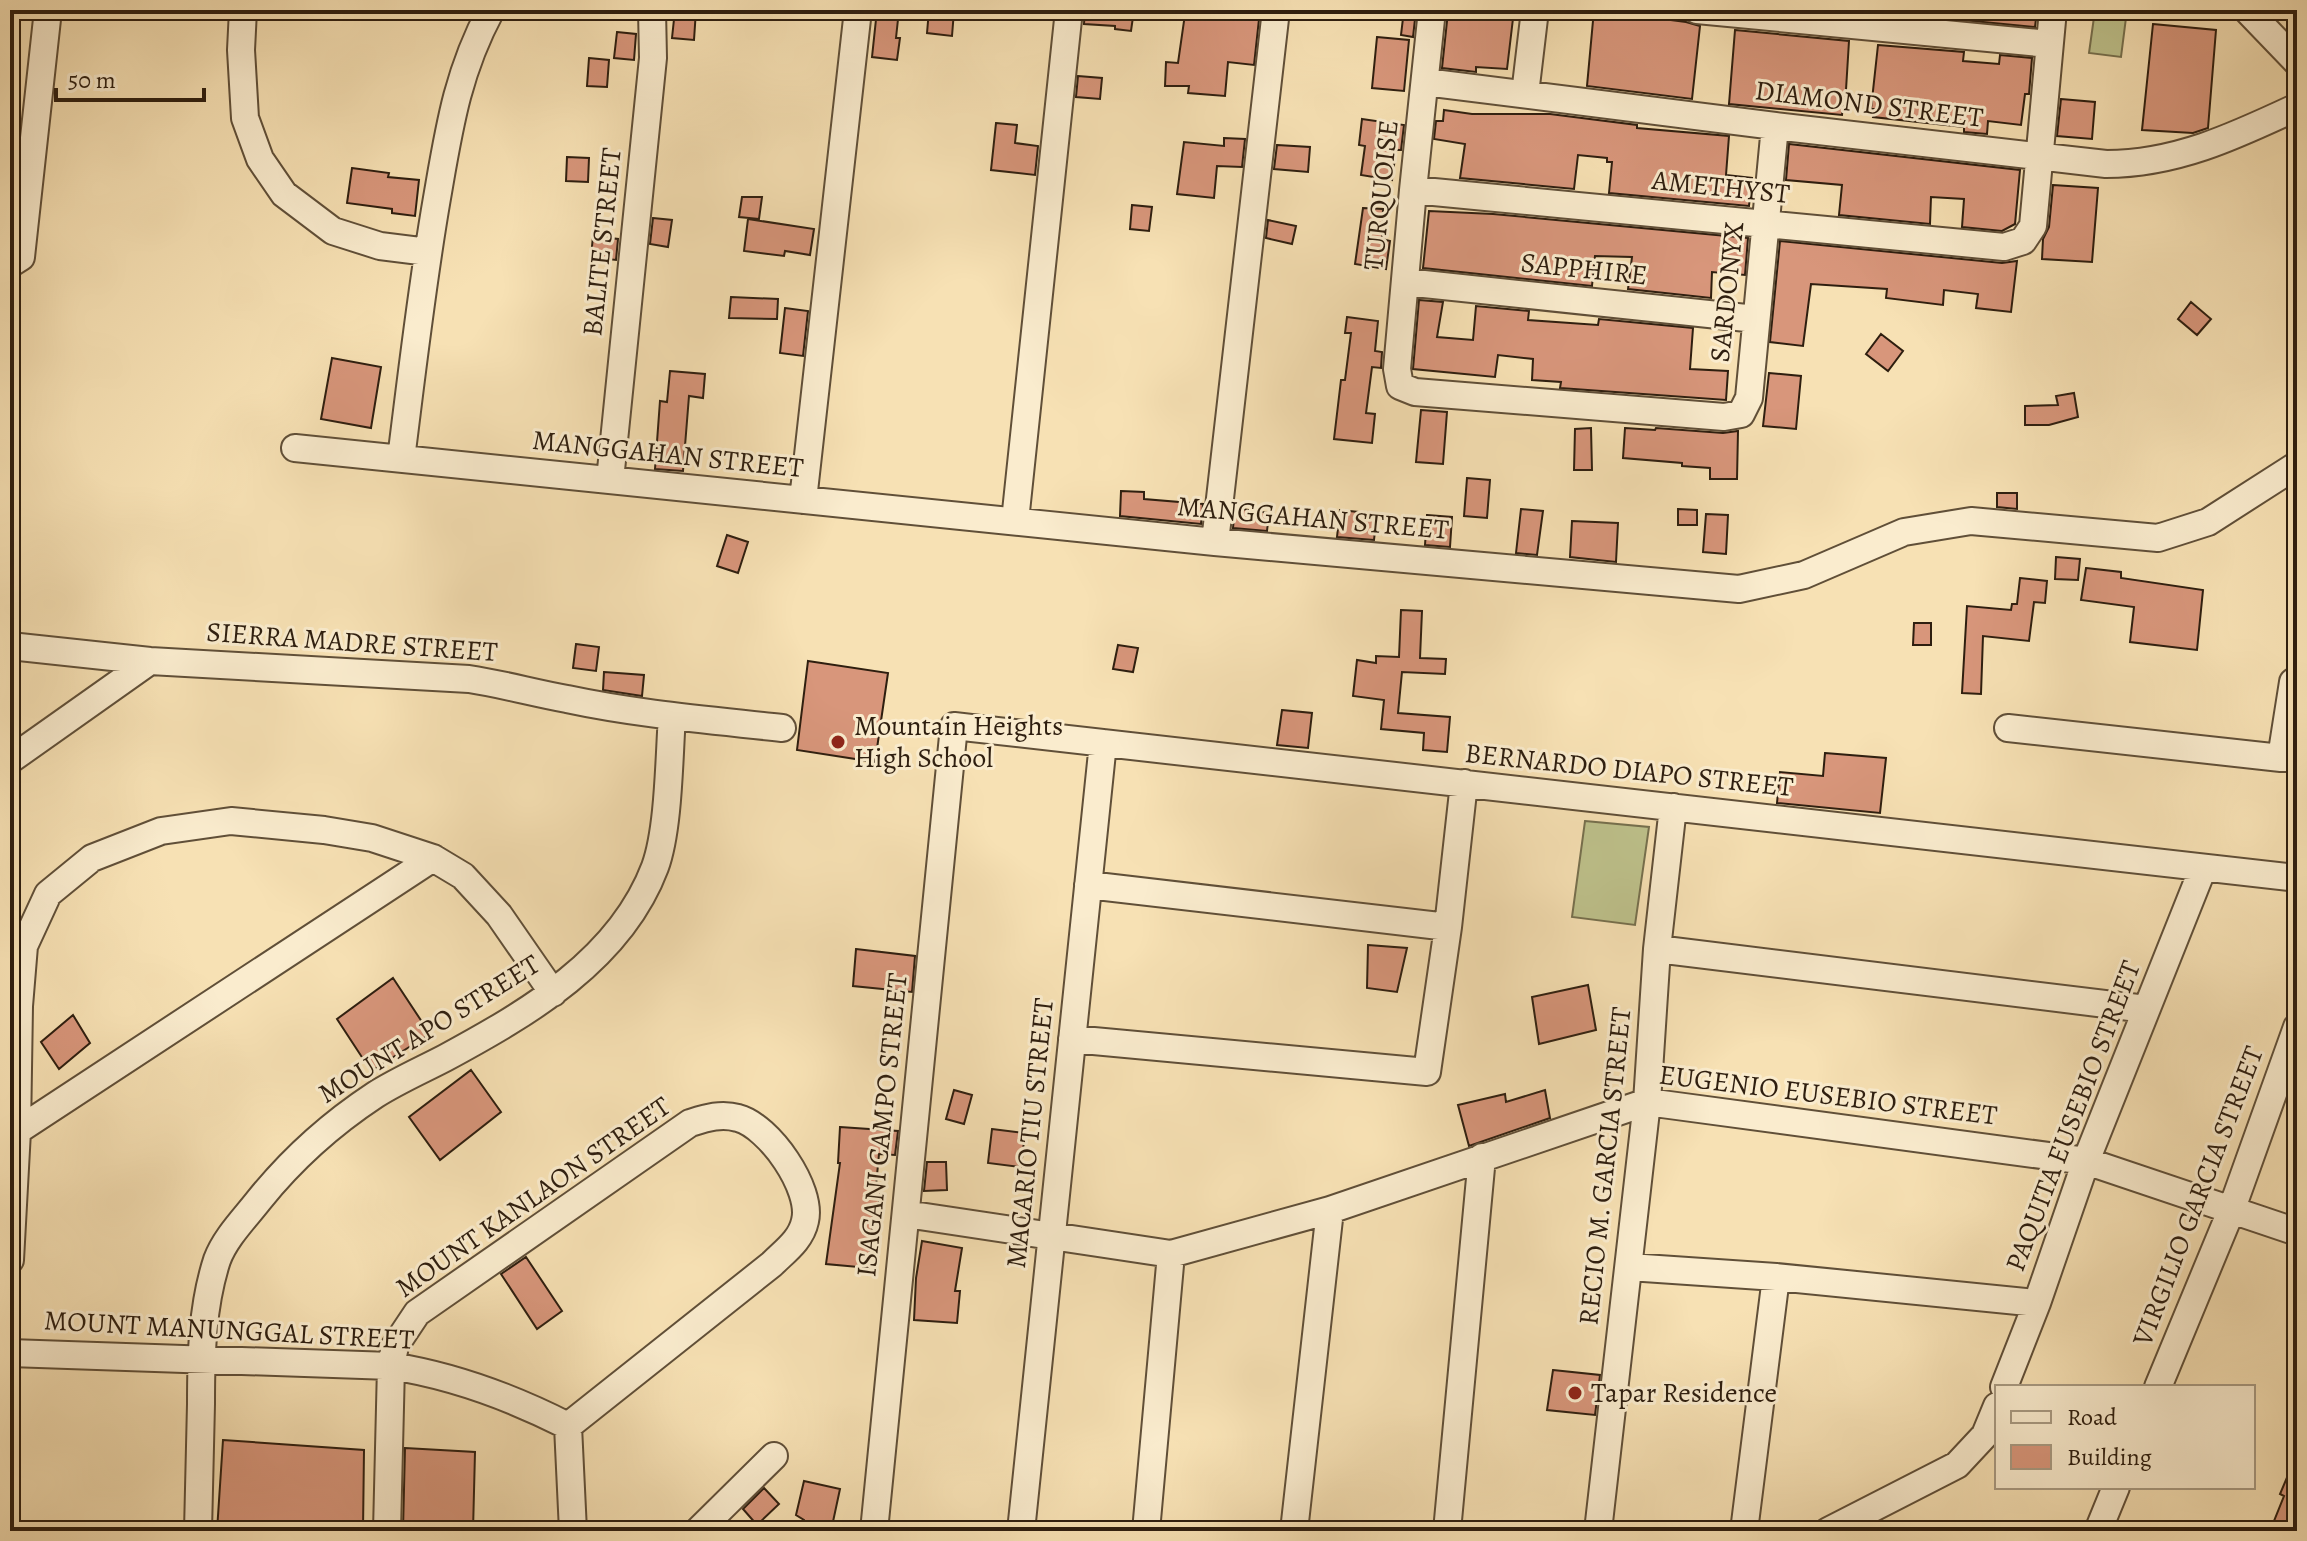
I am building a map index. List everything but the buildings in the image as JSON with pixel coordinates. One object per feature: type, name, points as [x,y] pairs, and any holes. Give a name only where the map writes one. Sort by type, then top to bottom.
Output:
[{"type":"street","points":[[10,264],[21,257],[48,10]]},
{"type":"street","points":[[243,10],[241,50],[245,118],[260,159],[284,194],[333,231],[380,246],[428,252]]},
{"type":"street","points":[[401,459],[428,252],[459,79],[491,10]]},
{"type":"street","name":"BALITE STREET","points":[[610,480],[653,58],[652,10]]},
{"type":"street","points":[[803,500],[858,10]]},
{"type":"street","points":[[1015,521],[1069,10]]},
{"type":"street","points":[[1215,542],[1276,10]]},
{"type":"street","name":"TURQUOISE","points":[[1432,10],[1397,369],[1400,386],[1415,392],[1461,396],[1724,417],[1741,414]]},
{"type":"street","points":[[1525,94],[1535,10]]},
{"type":"street","points":[[1697,10],[2049,44]]},
{"type":"street","points":[[2040,156],[2053,10]]},
{"type":"street","points":[[2247,10],[2297,62]]},
{"type":"street","name":"DIAMOND STREET","points":[[1425,82],[2106,164],[2137,164],[2184,154],[2233,137],[2297,107]]},
{"type":"street","name":"SARDONYX","points":[[1741,414],[1749,398],[1775,126]]},
{"type":"street","name":"AMETHYST","points":[[1413,190],[2004,247],[2023,241],[2033,226],[2040,156]]},
{"type":"street","name":"SAPPHIRE","points":[[1405,282],[1756,319]]},
{"type":"street","name":"MANGGAHAN STREET","points":[[295,448],[1215,542],[1739,589],[1804,575],[1904,532],[1971,521],[2158,538],[2208,522],[2297,465]]},
{"type":"street","name":"SIERRA MADRE STREET","points":[[10,646],[150,661],[469,679],[567,700],[782,728]]},
{"type":"street","points":[[10,760],[150,661]]},
{"type":"street","points":[[2008,728],[2289,758],[2293,682],[2297,684]]},
{"type":"street","name":"MOUNT APO STREET","points":[[198,1531],[201,1359],[206,1301],[218,1256],[281,1172],[323,1133],[376,1094],[482,1038],[553,993],[596,957],[634,910],[656,865],[663,824],[672,716]]},
{"type":"street","name":"BERNARDO DIAPO STREET","points":[[954,726],[2297,878]]},
{"type":"street","name":"ISAGANI CAMPO STREET","points":[[874,1531],[954,726]]},
{"type":"street","name":"MACARIO TIU STREET","points":[[1021,1531],[1103,743]]},
{"type":"street","points":[[1072,1039],[1427,1072],[1448,927],[1464,783]]},
{"type":"street","name":"RECIO M. GARCIA STREET","points":[[1598,1531],[1647,1102],[1657,949],[1673,807]]},
{"type":"street","points":[[10,1260],[24,946],[48,894],[92,858],[161,831],[231,821],[372,838],[433,858],[463,876],[499,915],[553,993]]},
{"type":"street","points":[[17,1131],[433,858]]},
{"type":"street","name":"PAQUITA EUSEBIO STREET","points":[[2005,1385],[2086,1161],[2203,868]]},
{"type":"street","points":[[1088,885],[1448,927]]},
{"type":"street","points":[[1657,949],[2146,1009]]},
{"type":"street","name":"VIRGILIO GARCIA STREET","points":[[2159,1385],[2231,1211],[2297,1027]]},
{"type":"street","name":"EUGENIO EUSEBIO STREET","points":[[906,1214],[1171,1254],[1330,1210],[1647,1102],[2086,1161],[2297,1232]]},
{"type":"street","name":"MOUNT KANLAON STREET","points":[[387,1531],[391,1366],[395,1346],[417,1313],[690,1123],[716,1115],[741,1118],[766,1135],[788,1164],[804,1195],[806,1219],[796,1241],[772,1264],[568,1426]]},
{"type":"street","points":[[1447,1531],[1482,1157]]},
{"type":"street","points":[[1294,1531],[1330,1210]]},
{"type":"street","points":[[1146,1531],[1171,1254]]},
{"type":"street","points":[[1629,1267],[1776,1277],[2037,1303]]},
{"type":"street","points":[[1744,1531],[1776,1277]]},
{"type":"street","name":"MOUNT MANUNGGAL STREET","points":[[10,1353],[391,1366],[431,1372],[473,1384],[520,1402],[568,1426]]},
{"type":"street","points":[[1828,1531],[1957,1465],[1985,1435],[1995,1411]]},
{"type":"street","points":[[568,1426],[573,1531]]},
{"type":"street","points":[[698,1531],[774,1456]]},
{"type":"street","points":[[2098,1531],[2115,1489]]},
{"type":"green space","points":[[2095,10],[2127,10],[2121,57],[2089,53]]},
{"type":"green space","points":[[1585,821],[1649,827],[1635,925],[1572,917]]},
{"type":"place","name":"Mountain Heights High School","points":[[838,742]]},
{"type":"place","name":"Tapar Residence","points":[[1575,1393]]}]
